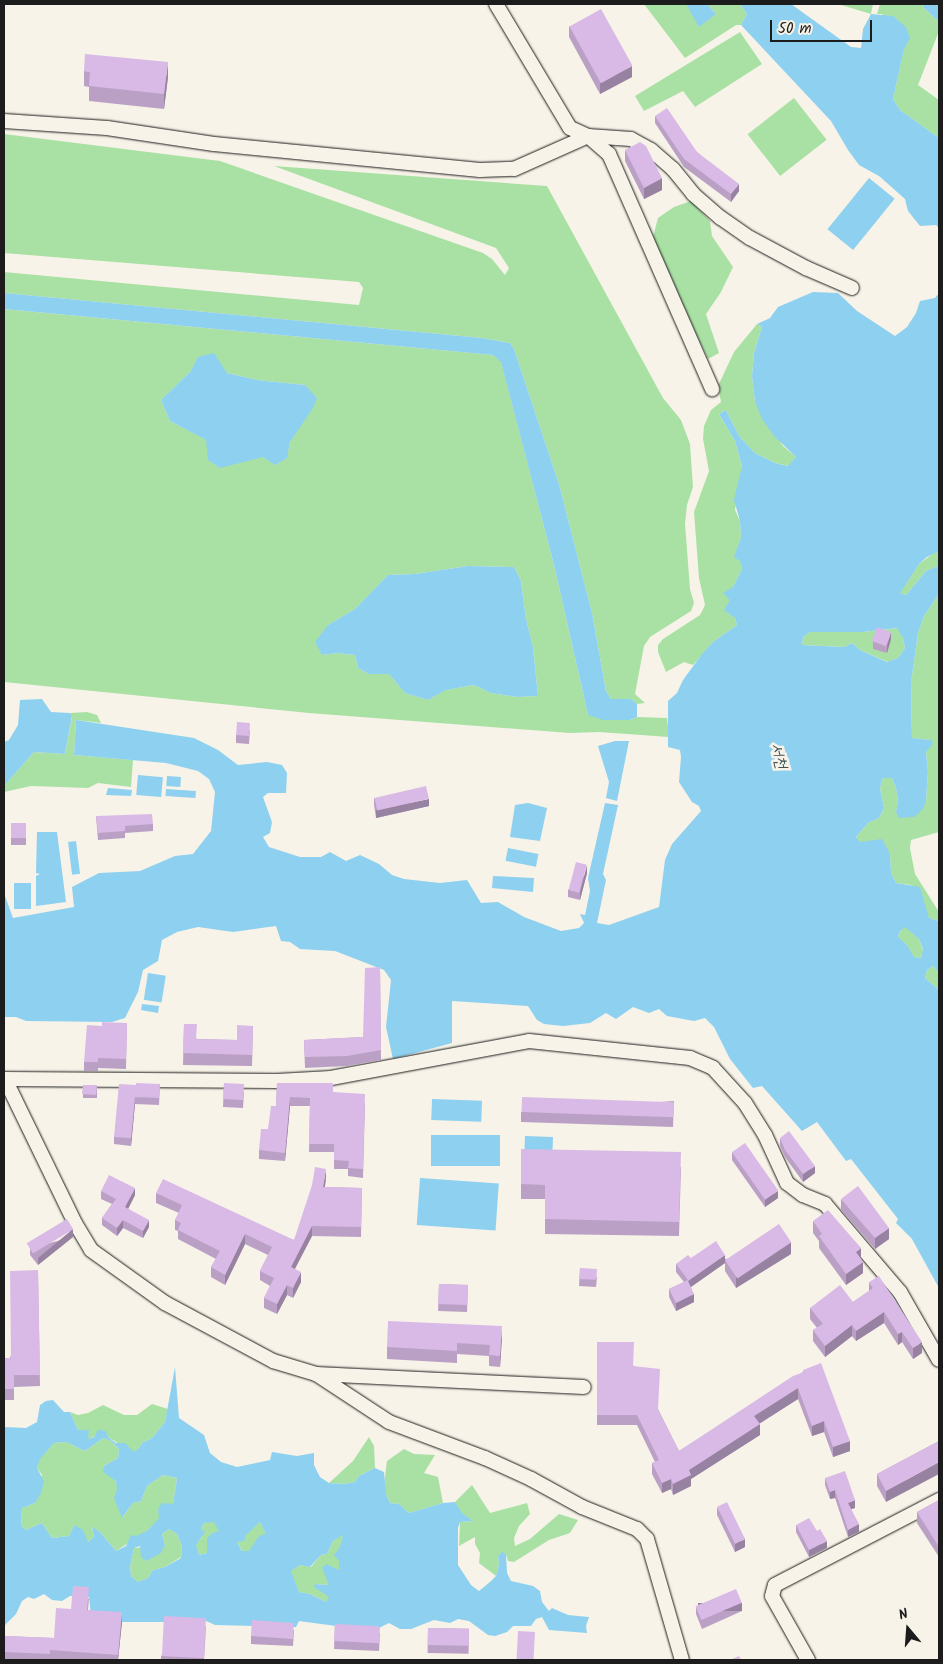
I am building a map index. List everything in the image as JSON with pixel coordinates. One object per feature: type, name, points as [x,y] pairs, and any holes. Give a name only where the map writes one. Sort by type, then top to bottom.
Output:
[{"type":"street","points":[[496,4],[570,128],[588,136],[609,154],[712,389]]},
{"type":"street","points":[[4,121],[107,128],[214,144],[480,170],[514,168],[588,136],[631,139],[651,150],[673,169],[693,194],[721,218],[750,238],[806,268],[852,288]]},
{"type":"street","points":[[584,1387],[316,1374],[273,1361],[165,1303],[91,1250],[75,1223],[5,1079],[277,1081],[331,1078],[529,1041],[690,1058],[713,1068],[745,1103],[764,1135],[787,1183],[803,1195],[825,1204],[900,1292],[939,1360]]},
{"type":"street","points":[[316,1374],[389,1422],[485,1458],[531,1479],[582,1507],[637,1529],[647,1539],[682,1660]]},
{"type":"street","points":[[808,1660],[772,1596],[775,1585],[939,1500]]},
{"type":"green space","points":[[644,4],[686,4],[691,9],[716,14],[707,4],[740,4],[747,14],[741,25],[736,25],[685,58]]},
{"type":"green space","points":[[838,4],[873,4],[871,14]]},
{"type":"green space","points":[[880,4],[924,4],[924,8],[939,22],[939,31],[918,85],[939,100],[939,138],[900,110],[893,99],[904,48],[882,14],[877,14]]},
{"type":"green space","points":[[740,32],[762,64],[695,107],[683,91],[644,111],[635,96]]},
{"type":"green space","points":[[794,98],[827,140],[780,176],[748,134]]},
{"type":"green space","points":[[4,134],[220,161],[483,253],[492,259],[505,275],[509,268],[496,248],[274,166],[547,186],[663,398],[681,420],[690,444],[693,487],[687,505],[685,524],[690,589],[694,603],[691,611],[650,637],[644,646],[635,694],[645,703],[637,704],[631,699],[611,699],[606,691],[592,613],[559,484],[514,349],[510,343],[482,338],[4,293],[4,272],[359,305],[363,288],[359,282],[4,253]]},
{"type":"green space","points":[[691,201],[710,221],[712,236],[733,267],[721,292],[706,314],[719,353],[708,359],[652,241],[658,218],[674,207]]},
{"type":"green space","points":[[4,309],[493,355],[501,361],[554,565],[588,715],[630,720],[637,717],[667,718],[669,737],[599,732],[570,733],[309,713],[4,682]],"holes":[[[191,371],[227,373],[257,380],[305,385],[299,427],[290,442],[286,458],[263,457],[245,460],[170,421],[161,400]],[[468,566],[514,567],[521,581],[526,619],[533,647],[538,696],[517,697],[491,693],[474,685],[445,690],[428,700],[405,693],[389,674],[369,674],[358,668],[355,655],[337,653],[322,655],[328,625],[355,609],[388,575],[415,574]]]},
{"type":"green space","points":[[757,324],[762,327],[754,353],[752,376],[755,402],[783,446],[796,457],[789,466],[775,463],[755,453],[739,436],[726,410],[719,414],[735,441],[742,466],[735,510],[740,521],[741,538],[738,547],[742,569],[733,587],[730,600],[737,625],[713,642],[693,665],[684,662],[666,672],[658,652],[658,645],[663,639],[700,615],[705,605],[699,578],[694,512],[709,471],[703,439],[704,426],[711,410],[721,402],[718,386],[734,352]]},
{"type":"green space","points":[[938,550],[938,566],[926,571],[906,595],[899,593],[919,564]]},
{"type":"green space","points":[[939,594],[939,832],[911,840],[910,848],[915,874],[939,912],[939,921],[929,918],[911,885],[896,883],[891,873],[890,854],[859,842],[856,837],[868,823],[879,818],[884,808],[880,788],[883,778],[892,778],[896,788],[898,801],[896,812],[926,802],[928,771],[926,752],[930,740],[912,738],[911,683],[918,633],[924,616]]},
{"type":"green space","points":[[898,628],[905,648],[898,658],[888,662],[860,650],[852,643],[844,647],[802,645],[803,637],[810,632],[863,632]]},
{"type":"green space","points":[[87,712],[97,715],[101,723],[76,720],[74,755],[133,760],[131,787],[98,783],[88,788],[31,786],[4,792],[4,786],[34,752],[65,754],[72,717],[70,713]]},
{"type":"green space","points":[[905,926],[919,939],[923,950],[921,958],[914,957],[909,952],[907,945],[898,938],[900,931]]},
{"type":"green space","points":[[933,966],[939,973],[939,990],[925,978],[927,970]]},
{"type":"green space","points":[[152,1404],[168,1409],[165,1422],[152,1438],[142,1443],[134,1453],[108,1437],[105,1431],[87,1440],[88,1430],[78,1430],[70,1412],[78,1415],[88,1413],[103,1405],[124,1415],[137,1415]]},
{"type":"green space","points":[[369,1437],[374,1446],[375,1468],[359,1476],[355,1482],[343,1484],[329,1483],[353,1461]]},
{"type":"green space","points":[[103,1438],[111,1441],[119,1449],[118,1458],[104,1466],[116,1481],[123,1517],[133,1503],[141,1501],[147,1486],[163,1475],[177,1478],[173,1504],[158,1509],[160,1518],[147,1531],[116,1551],[99,1531],[92,1528],[94,1537],[88,1542],[74,1525],[69,1536],[52,1538],[42,1523],[26,1530],[21,1525],[22,1508],[35,1503],[42,1475],[37,1468],[39,1459],[54,1443],[66,1442],[85,1451]]},
{"type":"green space","points":[[404,1449],[414,1454],[435,1455],[424,1473],[438,1477],[443,1503],[409,1513],[399,1504],[390,1503],[384,1484],[387,1461]]},
{"type":"green space","points":[[472,1485],[490,1513],[527,1503],[530,1514],[519,1526],[514,1538],[515,1546],[530,1539],[559,1514],[578,1520],[570,1533],[549,1540],[514,1562],[508,1561],[506,1554],[498,1556],[499,1564],[496,1576],[479,1563],[480,1553],[475,1544],[475,1537],[459,1546],[460,1522],[473,1521],[461,1513],[455,1502]]},
{"type":"green space","points":[[214,1521],[220,1531],[207,1545],[207,1553],[199,1555],[195,1545],[202,1537],[201,1529],[204,1523]]},
{"type":"green space","points":[[260,1522],[267,1534],[249,1551],[243,1552],[237,1542],[244,1540],[245,1535]]},
{"type":"green space","points":[[169,1529],[177,1534],[182,1546],[181,1557],[165,1567],[153,1570],[148,1578],[138,1582],[131,1576],[130,1566],[134,1548],[165,1545],[162,1534]]},
{"type":"green space","points":[[343,1534],[339,1571],[329,1585],[316,1584],[323,1593],[330,1597],[326,1602],[310,1594],[299,1592],[290,1571],[300,1565],[311,1567],[321,1555],[327,1554],[333,1541]]},
{"type":"water","points":[[686,4],[707,4],[716,14],[699,27]]},
{"type":"water","points":[[740,4],[791,4],[851,47],[861,48],[863,29],[871,14],[893,16],[906,27],[910,38],[904,49],[893,99],[900,110],[939,138],[939,228],[936,225],[920,226],[908,211],[905,199],[879,176],[859,165],[831,121],[741,25],[747,14]]},
{"type":"water","points":[[924,4],[939,5],[939,22],[924,8]]},
{"type":"water","points":[[869,178],[895,199],[853,250],[827,229]]},
{"type":"water","name":"서천","points":[[813,292],[838,293],[857,311],[895,336],[907,327],[916,313],[920,301],[935,298],[939,293],[939,551],[927,557],[919,564],[900,593],[906,595],[926,571],[938,566],[939,563],[939,594],[924,616],[918,633],[911,683],[912,738],[931,740],[933,744],[926,752],[928,771],[926,802],[922,810],[914,817],[899,818],[896,812],[898,801],[896,788],[892,778],[883,778],[880,788],[884,808],[879,818],[868,823],[856,837],[860,842],[882,839],[890,854],[891,873],[896,883],[920,887],[929,918],[939,921],[939,973],[933,966],[927,970],[925,978],[939,990],[939,1288],[912,1239],[896,1223],[898,1219],[851,1159],[846,1161],[817,1122],[802,1131],[762,1086],[753,1088],[730,1059],[714,1027],[705,1018],[694,1021],[667,1016],[659,1009],[649,1013],[633,1007],[616,1019],[606,1013],[590,1023],[563,1026],[544,1024],[537,1020],[528,1006],[452,1001],[452,1043],[393,1059],[386,1027],[391,980],[384,970],[335,951],[300,949],[290,942],[281,941],[276,926],[233,932],[198,927],[177,932],[162,940],[158,961],[143,970],[138,992],[125,1018],[112,1022],[26,1021],[16,1017],[4,1017],[4,893],[13,918],[74,907],[72,887],[99,873],[140,871],[175,856],[193,854],[211,831],[215,792],[209,779],[198,771],[166,763],[74,755],[76,720],[194,738],[218,750],[238,765],[267,762],[282,765],[287,773],[286,793],[268,793],[263,797],[272,822],[270,833],[263,837],[269,847],[300,857],[321,857],[330,852],[346,861],[360,855],[379,864],[392,875],[404,879],[440,883],[467,880],[481,903],[498,902],[524,917],[561,931],[579,928],[584,923],[580,914],[585,915],[590,891],[588,878],[605,803],[618,805],[603,874],[606,880],[597,923],[609,925],[659,907],[665,860],[672,844],[701,811],[699,806],[692,802],[679,782],[680,750],[668,747],[668,701],[677,693],[683,680],[702,654],[713,642],[737,625],[735,618],[724,610],[730,600],[723,593],[733,587],[742,569],[740,561],[734,557],[741,538],[740,521],[734,500],[742,466],[735,441],[719,414],[726,410],[739,436],[755,453],[775,463],[788,466],[796,457],[774,436],[762,419],[755,402],[752,376],[754,353],[762,327],[757,324],[770,318],[778,307]],"holes":[[[897,628],[903,638],[905,648],[898,658],[887,662],[860,650],[852,643],[844,647],[802,645],[803,637],[810,632],[863,632]],[[905,927],[919,939],[923,949],[921,958],[914,957],[907,945],[898,937],[900,931]]]},
{"type":"water","points":[[4,293],[482,338],[510,343],[514,349],[559,484],[592,613],[606,691],[611,699],[631,699],[637,704],[637,717],[630,720],[603,720],[588,715],[554,565],[501,362],[493,355],[4,309]]},
{"type":"water","points":[[214,353],[227,373],[257,380],[305,385],[317,398],[313,408],[290,442],[287,458],[275,465],[263,457],[220,468],[208,460],[206,440],[170,421],[161,400],[191,371],[198,357]]},
{"type":"water","points":[[468,566],[514,567],[521,581],[526,619],[533,647],[538,696],[517,697],[491,693],[474,685],[446,690],[428,700],[405,693],[389,674],[369,674],[358,668],[355,655],[337,653],[322,655],[315,642],[328,625],[355,609],[388,575],[415,574]]},
{"type":"water","points":[[42,699],[51,712],[70,713],[72,716],[65,754],[34,752],[4,786],[4,742],[9,740],[18,725],[20,700]]},
{"type":"water","points":[[615,741],[629,741],[617,801],[606,798],[609,782],[598,746]]},
{"type":"water","points":[[138,775],[163,777],[161,797],[136,795]]},
{"type":"water","points":[[167,776],[181,777],[180,787],[166,786]]},
{"type":"water","points":[[108,788],[132,790],[131,796],[106,795]]},
{"type":"water","points":[[166,789],[196,791],[195,798],[166,796]]},
{"type":"water","points":[[528,803],[547,808],[540,841],[510,837],[515,805]]},
{"type":"water","points":[[37,832],[57,832],[66,902],[36,906],[36,876],[40,874],[36,873]]},
{"type":"water","points":[[76,841],[80,874],[72,875],[68,842]]},
{"type":"water","points":[[508,848],[538,854],[536,867],[506,861]]},
{"type":"water","points":[[493,876],[534,878],[533,892],[492,888]]},
{"type":"water","points":[[14,883],[31,883],[31,909],[14,909]]},
{"type":"water","points":[[148,973],[166,976],[162,1002],[144,1000]]},
{"type":"water","points":[[142,1004],[159,1006],[158,1013],[141,1010]]},
{"type":"water","points":[[432,1099],[482,1101],[481,1122],[431,1120]]},
{"type":"water","points":[[431,1135],[500,1135],[500,1166],[431,1166]]},
{"type":"water","points":[[525,1136],[553,1137],[552,1164],[524,1163]]},
{"type":"water","points":[[420,1178],[499,1184],[496,1230],[417,1225]]},
{"type":"water","points":[[175,1367],[179,1418],[204,1435],[210,1453],[221,1462],[237,1467],[270,1460],[272,1452],[297,1456],[314,1453],[314,1465],[320,1477],[329,1483],[343,1484],[355,1482],[359,1476],[375,1468],[384,1472],[386,1494],[390,1503],[399,1504],[409,1513],[443,1503],[455,1502],[462,1513],[473,1521],[460,1522],[458,1528],[458,1565],[471,1585],[479,1591],[496,1576],[499,1564],[498,1556],[502,1552],[506,1554],[507,1573],[511,1581],[533,1586],[540,1591],[542,1602],[549,1611],[552,1608],[568,1615],[589,1617],[586,1626],[587,1633],[549,1630],[542,1617],[536,1619],[531,1626],[513,1626],[507,1632],[495,1636],[488,1635],[469,1621],[458,1619],[450,1623],[434,1620],[411,1629],[400,1629],[389,1623],[373,1631],[299,1621],[296,1627],[215,1625],[202,1619],[196,1622],[120,1622],[91,1616],[89,1597],[70,1596],[62,1601],[52,1600],[44,1594],[34,1599],[28,1597],[22,1601],[16,1614],[4,1626],[4,1427],[26,1428],[37,1422],[40,1405],[46,1401],[53,1400],[64,1412],[70,1412],[78,1430],[89,1430],[88,1439],[94,1437],[98,1430],[106,1431],[108,1437],[116,1443],[125,1443],[134,1452],[142,1443],[152,1438],[165,1422]],"holes":[[[103,1438],[111,1441],[119,1449],[118,1458],[104,1466],[103,1472],[116,1481],[117,1489],[114,1498],[122,1518],[133,1503],[141,1501],[147,1486],[163,1475],[177,1478],[173,1504],[162,1503],[158,1509],[159,1518],[147,1531],[136,1536],[131,1535],[126,1546],[116,1551],[99,1531],[92,1527],[94,1537],[88,1542],[83,1530],[74,1525],[69,1536],[52,1538],[42,1523],[26,1530],[21,1525],[22,1508],[35,1503],[41,1493],[44,1481],[37,1468],[40,1459],[54,1443],[66,1442],[85,1451]],[[214,1522],[219,1531],[211,1534],[207,1539],[207,1553],[199,1555],[196,1545],[205,1532],[201,1529],[204,1523]],[[260,1522],[266,1534],[259,1536],[249,1551],[242,1551],[237,1542],[244,1541],[246,1535]],[[169,1529],[177,1534],[182,1546],[181,1558],[165,1567],[153,1570],[148,1578],[138,1582],[131,1576],[130,1566],[134,1548],[140,1546],[141,1557],[146,1561],[161,1553],[165,1545],[162,1534]],[[343,1535],[340,1547],[334,1555],[339,1561],[339,1570],[326,1564],[322,1568],[329,1585],[315,1584],[314,1587],[329,1597],[326,1602],[310,1594],[299,1592],[291,1571],[300,1565],[310,1567],[321,1555],[327,1554],[333,1541]]]},
{"type":"building","points":[[601,9],[633,66],[601,83],[570,26]]},
{"type":"building","points":[[85,54],[168,62],[164,94],[89,86],[90,72],[84,71]]},
{"type":"building","points":[[667,108],[697,152],[739,184],[731,194],[684,159],[655,116]]},
{"type":"building","points":[[640,142],[646,146],[662,178],[644,188],[625,150]]},
{"type":"building","points":[[877,627],[891,632],[886,646],[872,641]]},
{"type":"building","points":[[237,722],[250,723],[249,736],[236,735]]},
{"type":"building","points":[[426,786],[429,799],[377,811],[374,798]]},
{"type":"building","points":[[152,814],[153,824],[125,826],[125,831],[98,833],[96,816]]},
{"type":"building","points":[[11,823],[26,823],[26,838],[11,838]]},
{"type":"building","points":[[576,862],[587,865],[579,893],[568,890]]},
{"type":"building","points":[[380,967],[381,1050],[347,1056],[305,1057],[304,1040],[363,1037],[365,968]]},
{"type":"building","points":[[102,1022],[127,1023],[126,1059],[98,1058],[98,1062],[84,1062],[87,1025],[102,1026]]},
{"type":"building","points":[[184,1024],[197,1024],[196,1039],[237,1040],[237,1025],[253,1026],[252,1055],[183,1053]]},
{"type":"building","points":[[136,1083],[160,1084],[159,1098],[135,1097],[131,1138],[114,1137],[119,1084],[136,1085]]},
{"type":"building","points":[[224,1083],[244,1084],[243,1100],[223,1099]]},
{"type":"building","points":[[277,1083],[333,1083],[333,1092],[365,1094],[363,1169],[348,1168],[349,1161],[334,1160],[334,1144],[309,1144],[310,1098],[290,1097],[285,1153],[259,1150],[261,1129],[268,1129],[271,1106],[276,1106]]},
{"type":"building","points":[[83,1085],[97,1085],[96,1095],[82,1094]]},
{"type":"building","points":[[522,1097],[674,1102],[673,1117],[521,1112]]},
{"type":"building","points":[[789,1131],[815,1166],[803,1174],[785,1150],[780,1138]]},
{"type":"building","points":[[745,1143],[778,1191],[765,1200],[732,1152]]},
{"type":"building","points":[[521,1149],[681,1152],[679,1222],[545,1219],[545,1185],[521,1184]]},
{"type":"building","points":[[315,1167],[326,1169],[323,1187],[362,1188],[361,1227],[312,1226],[291,1267],[301,1272],[293,1288],[287,1285],[277,1304],[264,1298],[274,1278],[260,1271],[272,1247],[245,1234],[225,1275],[211,1267],[220,1251],[178,1230],[181,1223],[175,1220],[182,1205],[156,1193],[163,1179],[294,1240],[312,1185]]},
{"type":"building","points":[[109,1175],[135,1188],[125,1207],[149,1220],[143,1231],[123,1220],[117,1228],[102,1218],[116,1199],[101,1191]]},
{"type":"building","points":[[858,1186],[889,1228],[875,1238],[841,1199]]},
{"type":"building","points":[[828,1210],[861,1248],[856,1252],[863,1262],[846,1274],[819,1236],[822,1234],[813,1221]]},
{"type":"building","points":[[67,1219],[73,1229],[33,1253],[27,1243]]},
{"type":"building","points":[[779,1224],[791,1242],[737,1279],[725,1260]]},
{"type":"building","points":[[716,1241],[725,1255],[688,1281],[694,1294],[676,1303],[669,1289],[688,1280],[676,1264],[688,1255],[691,1258]]},
{"type":"building","points":[[580,1268],[597,1269],[596,1280],[579,1279]]},
{"type":"building","points":[[38,1270],[40,1375],[14,1375],[14,1389],[4,1389],[4,1358],[11,1358],[10,1271]]},
{"type":"building","points":[[879,1276],[922,1342],[913,1348],[902,1332],[898,1334],[884,1312],[856,1331],[852,1325],[825,1346],[813,1330],[823,1324],[810,1308],[840,1285],[853,1302],[873,1288],[869,1282]]},
{"type":"building","points":[[439,1284],[468,1285],[467,1305],[438,1304]]},
{"type":"building","points":[[388,1321],[502,1326],[500,1356],[489,1355],[490,1345],[457,1343],[457,1351],[387,1347]]},
{"type":"building","points":[[597,1342],[634,1342],[633,1366],[660,1369],[658,1410],[679,1451],[793,1376],[821,1363],[850,1441],[833,1447],[824,1421],[812,1426],[798,1388],[754,1416],[760,1424],[689,1470],[691,1475],[673,1484],[671,1479],[662,1483],[652,1463],[659,1460],[637,1415],[597,1415]]},
{"type":"building","points":[[939,1441],[939,1462],[886,1491],[877,1474]]},
{"type":"building","points":[[845,1471],[855,1500],[848,1503],[859,1524],[848,1530],[835,1490],[830,1492],[825,1478]]},
{"type":"building","points":[[939,1500],[938,1516],[939,1547],[917,1512]]},
{"type":"building","points":[[727,1502],[745,1539],[735,1544],[717,1507]]},
{"type":"building","points":[[809,1518],[817,1531],[820,1529],[827,1541],[809,1550],[796,1525]]},
{"type":"building","points":[[73,1586],[89,1587],[87,1610],[122,1612],[118,1655],[50,1650],[50,1654],[4,1652],[4,1636],[54,1638],[56,1608],[71,1609]]},
{"type":"building","points":[[736,1589],[742,1603],[701,1620],[695,1606]]},
{"type":"building","points":[[164,1616],[206,1618],[204,1658],[162,1656]]},
{"type":"building","points":[[252,1620],[294,1623],[293,1639],[251,1636]]},
{"type":"building","points":[[335,1624],[380,1626],[379,1643],[334,1641]]},
{"type":"building","points":[[428,1628],[469,1629],[469,1646],[428,1645]]},
{"type":"building","points":[[518,1631],[535,1632],[534,1660],[516,1660]]},
{"type":"building","points":[[739,1656],[741,1660],[730,1660]]}]
